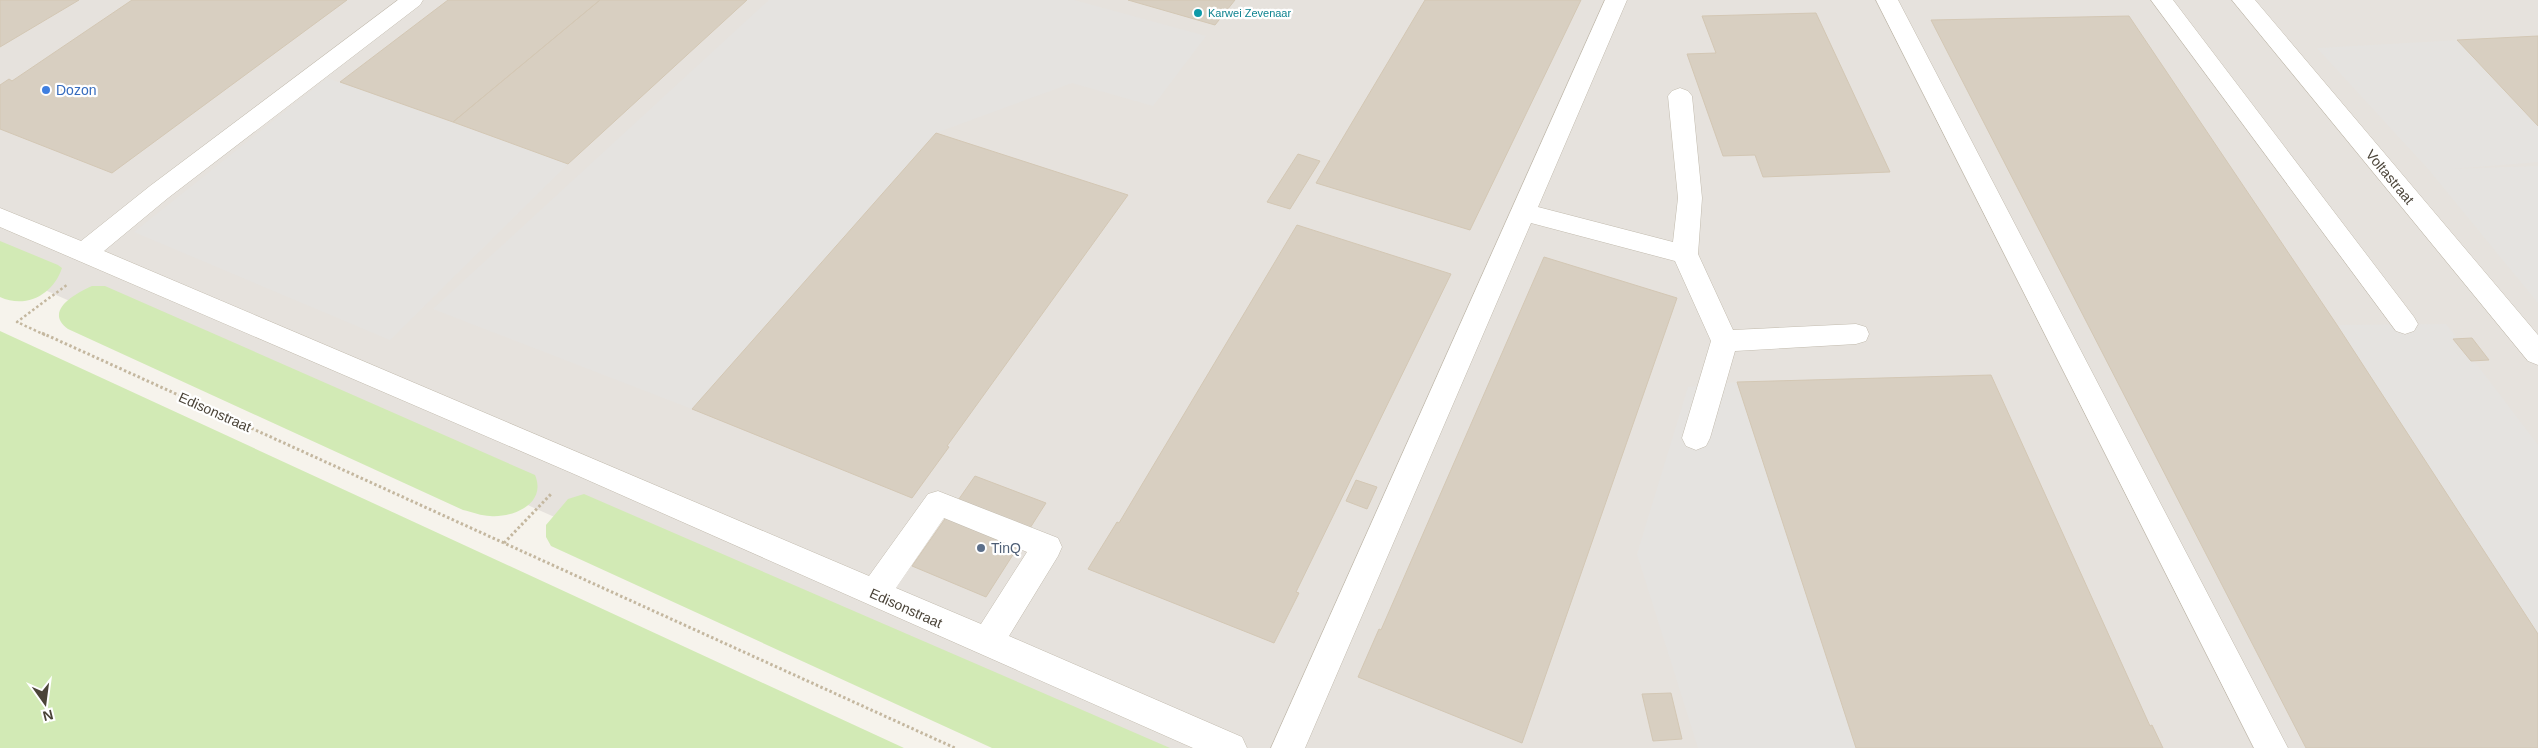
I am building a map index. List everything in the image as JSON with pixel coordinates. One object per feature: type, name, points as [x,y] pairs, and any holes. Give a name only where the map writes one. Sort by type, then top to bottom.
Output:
[{"type":"street","points":[[84,253],[159,192],[412,0]]},
{"type":"street","points":[[1288,748],[1616,0]]},
{"type":"street","points":[[1886,0],[2271,748]]},
{"type":"street","points":[[2162,0],[2405,324]]},
{"type":"street","name":"Voltastraat","points":[[2243,0],[2538,354]]},
{"type":"street","points":[[1680,96],[1690,198],[1685,254],[1724,341],[1696,438]]},
{"type":"street","points":[[1523,212],[1685,254]]},
{"type":"street","name":"Edisonstraat","points":[[0,217],[584,466],[1230,748]]},
{"type":"street","points":[[1724,341],[1856,334]]},
{"type":"street","points":[[874,594],[938,502],[1047,547],[987,643]]},
{"type":"path","name":"Edisonstraat","points":[[84,253],[76,279],[17,322],[955,748]]},
{"type":"path","points":[[504,543],[559,484],[584,466]]},
{"type":"shaded area","points":[[0,0],[2538,0],[2538,748],[1073,748],[0,270]]},
{"type":"shaded area","points":[[769,0],[1074,0],[1206,36],[1153,106],[1072,83],[936,133],[692,409],[433,309]]},
{"type":"shaded area","points":[[2457,40],[2538,126],[2538,162],[2451,169],[2538,166],[2538,303],[2429,170],[2317,48]]},
{"type":"shaded area","points":[[327,78],[568,164],[390,340],[134,232]]},
{"type":"shaded area","points":[[2446,324],[2538,445],[2538,634],[2337,325]]},
{"type":"shaded area","points":[[1737,382],[1856,748],[1698,748],[1637,554],[1688,387]]},
{"type":"green space","points":[[0,241],[62,268],[52,286],[37,297],[29,300],[19,301],[0,297]]},
{"type":"green space","points":[[92,286],[105,286],[535,475],[536,493],[526,507],[509,514],[487,516],[463,510],[68,329],[61,322],[59,316],[60,309],[71,298]]},
{"type":"green space","points":[[0,331],[904,748],[0,748]]},
{"type":"green space","points":[[584,494],[1170,748],[992,748],[551,546],[546,537],[546,525],[568,499]]},
{"type":"building","points":[[0,0],[79,0],[0,47]]},
{"type":"building","points":[[132,0],[347,0],[112,173],[0,129],[0,85],[9,79],[12,81]]},
{"type":"building","points":[[448,0],[600,0],[453,122],[340,82]]},
{"type":"building","points":[[600,0],[747,0],[568,164],[453,122]]},
{"type":"building","name":"Karwei Zevenaar","points":[[1128,0],[1235,0],[1215,25]]},
{"type":"building","points":[[1425,0],[1581,0],[1470,230],[1316,183]]},
{"type":"building","points":[[1816,13],[1890,172],[1763,177],[1755,155],[1723,156],[1687,54],[1716,53],[1702,16]]},
{"type":"building","points":[[2129,16],[2337,325],[2538,634],[2538,748],[2306,748],[1931,20]]},
{"type":"building","points":[[2538,36],[2538,126],[2457,40]]},
{"type":"building","points":[[936,133],[1128,195],[947,446],[949,447],[912,498],[692,409]]},
{"type":"building","points":[[1298,154],[1320,161],[1290,209],[1267,202]]},
{"type":"building","points":[[1297,225],[1451,274],[1296,592],[1299,593],[1274,643],[1088,569],[1117,522],[1119,523]]},
{"type":"building","points":[[1544,257],[1677,298],[1522,743],[1358,677],[1379,629],[1381,630]]},
{"type":"building","points":[[2472,338],[2489,360],[2471,361],[2453,339]]},
{"type":"building","points":[[1991,375],[2150,726],[2152,725],[2163,748],[1856,748],[1737,382]]},
{"type":"building","points":[[975,476],[1046,503],[986,597],[912,566]]},
{"type":"building","points":[[1356,480],[1377,487],[1367,509],[1346,501]]},
{"type":"building","points":[[1671,693],[1682,739],[1653,741],[1642,694]]},
{"type":"place","name":"Karwei Zevenaar","points":[[1198,13]]},
{"type":"place","name":"Dozon","points":[[46,90]]},
{"type":"place","name":"TinQ","points":[[981,548]]}]
